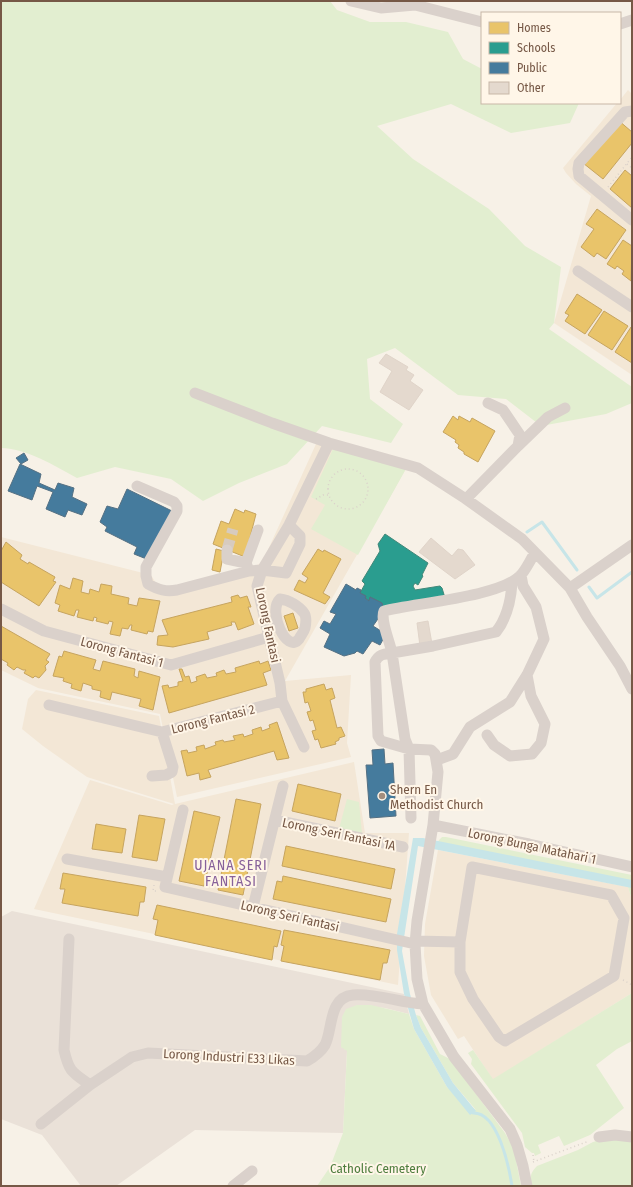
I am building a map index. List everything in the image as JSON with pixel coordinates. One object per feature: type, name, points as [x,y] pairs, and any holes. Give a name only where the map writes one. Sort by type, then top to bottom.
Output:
[{"type":"street","points":[[351,1],[381,8],[415,5],[481,22]]},
{"type":"street","points":[[621,24],[632,20]]},
{"type":"street","points":[[632,111],[626,112],[579,163],[578,169],[579,176],[632,220]]},
{"type":"street","points":[[578,272],[632,307]]},
{"type":"street","points":[[195,393],[329,443],[418,468],[466,499],[522,539],[570,588],[587,617],[620,666],[632,689]]},
{"type":"street","points":[[488,403],[503,410],[520,435],[518,446]]},
{"type":"street","points":[[466,499],[548,418],[565,408]]},
{"type":"street","name":"Lorong Fantasi","points":[[304,747],[282,701],[269,637],[270,617],[257,586],[262,570],[289,525],[329,443]]},
{"type":"street","points":[[137,486],[174,502],[177,506],[177,511],[146,567],[148,584],[159,590],[177,590],[248,567]]},
{"type":"street","points":[[227,550],[227,559],[248,567],[286,573],[300,544],[300,536],[289,525]]},
{"type":"street","points":[[248,567],[258,530]]},
{"type":"street","points":[[570,588],[632,546]]},
{"type":"street","points":[[411,818],[409,749],[405,739],[392,653],[382,615],[384,610],[478,594],[512,583],[521,575],[535,553]]},
{"type":"street","points":[[437,760],[453,754],[470,727],[510,702],[527,675],[544,639],[536,607],[523,586],[521,575]]},
{"type":"street","points":[[512,583],[511,598],[501,624],[496,632],[433,646],[382,654],[375,662],[378,736],[381,742],[409,749],[431,750],[435,754],[437,760],[433,826],[412,942],[419,1004],[454,1057],[510,1129],[517,1145],[527,1186]]},
{"type":"street","name":"Lorong Fantasi 1","points":[[1,609],[44,631],[171,665],[269,637]]},
{"type":"street","points":[[488,735],[494,745],[510,756],[532,754],[541,743],[545,724],[531,696],[527,675]]},
{"type":"street","name":"Lorong Fantasi 2","points":[[49,705],[162,732],[282,701]]},
{"type":"street","points":[[152,776],[166,775],[172,772],[173,767],[162,732]]},
{"type":"street","points":[[253,907],[283,786]]},
{"type":"street","points":[[166,882],[183,810]]},
{"type":"street","name":"Lorong Seri Fantasi 1A","points":[[275,820],[403,847]]},
{"type":"street","name":"Lorong Bunga Matahari 1","points":[[433,826],[529,844],[632,867]]},
{"type":"street","name":"Lorong Seri Fantasi","points":[[67,859],[166,882],[253,907],[393,939],[412,942],[460,942]]},
{"type":"street","points":[[472,867],[611,894],[624,918],[614,976],[505,1040],[499,1038],[480,1010],[460,972],[460,942],[472,867]]},
{"type":"street","points":[[69,939],[64,1050],[66,1062],[72,1072],[90,1085]]},
{"type":"street","name":"Lorong Industri E33 Likas","points":[[41,1124],[90,1085],[132,1057],[148,1053],[307,1061],[318,1054],[325,1044],[333,1012],[338,1004],[345,998],[352,995],[365,995],[419,1004]]},
{"type":"street","points":[[599,1137],[615,1135],[632,1137]]},
{"type":"street","points":[[233,1186],[252,1171]]},
{"type":"path","points":[[602,195],[632,157]]},
{"type":"path","points":[[627,163],[632,168]]},
{"type":"path","points":[[348,469],[360,473],[367,483],[368,490],[366,497],[357,506],[350,508],[337,506],[329,495],[329,482],[332,477],[342,470],[348,469]]},
{"type":"path","points":[[316,499],[323,495],[329,495]]},
{"type":"path","points":[[523,1166],[599,1137]]},
{"type":"path","points":[[533,1155],[534,1162]]},
{"type":"shaded area","points":[[628,90],[632,94],[632,375],[554,323],[591,196],[576,184],[563,168],[616,104],[621,104],[621,99]]},
{"type":"shaded area","points":[[316,444],[407,467],[285,681],[351,675],[347,743],[351,757],[177,797],[160,714],[38,688],[1,670],[1,537],[151,575],[157,585],[174,590],[245,570],[262,563]]},
{"type":"shaded area","points":[[36,690],[159,716],[175,804],[354,762],[365,833],[409,833],[398,985],[34,909],[90,780],[172,805],[174,804],[87,777],[43,746],[22,729],[28,699]]},
{"type":"shaded area","points":[[438,850],[628,887],[632,900],[632,993],[493,1080],[464,1036],[458,1039],[431,995],[424,956],[425,924]]},
{"type":"shaded area","points":[[12,911],[404,994],[409,1014],[385,1008],[357,1005],[347,1051],[343,1133],[195,1130],[116,1186],[81,1186],[42,1135],[1,1119],[1,917]]},
{"type":"green space","points":[[1,1],[330,1],[337,10],[370,22],[406,22],[448,32],[463,59],[481,68],[481,104],[579,104],[570,123],[511,133],[451,104],[377,126],[413,159],[489,209],[525,246],[561,267],[554,323],[549,329],[632,387],[632,403],[606,414],[541,426],[506,399],[458,395],[395,348],[367,359],[370,399],[403,424],[391,443],[322,426],[287,464],[239,483],[203,501],[171,479],[115,467],[77,478],[50,463],[21,451],[1,448]]},
{"type":"green space","points":[[333,449],[407,467],[358,555],[311,529],[325,505],[311,497]]},
{"type":"green space","points":[[347,799],[359,802],[362,834],[339,829]]},
{"type":"green space","points":[[442,837],[632,875],[632,900],[628,887],[438,842]]},
{"type":"green space","points":[[632,993],[632,1041],[617,1049],[596,1065],[624,1108],[590,1135],[564,1146],[559,1136],[538,1145],[541,1153],[535,1156],[534,1153],[525,1147],[522,1133],[471,1064],[472,1059],[468,1053],[473,1050],[493,1079]]},
{"type":"green space","name":"Catholic Cemetery","points":[[357,1005],[371,1005],[409,1014],[414,1029],[447,1087],[476,1110],[453,1083],[421,1028],[416,1015],[420,1016],[440,1054],[450,1059],[505,1133],[514,1149],[521,1186],[317,1186],[330,1167],[343,1133],[347,1051],[341,1047],[342,1017],[346,1009]]},
{"type":"green space","points":[[603,1139],[632,1140],[632,1186],[532,1186],[531,1175],[537,1166]]},
{"type":"water","points":[[413,838],[423,838],[632,880],[632,888],[418,846],[402,951],[410,994],[421,1028],[453,1083],[476,1111],[470,1115],[447,1087],[414,1029],[404,994],[397,950],[397,934]]},
{"type":"building: Homes","points":[[618,120],[632,132],[632,143],[603,179],[583,163]]},
{"type":"building: Homes","points":[[625,170],[632,176],[632,208],[610,189]]},
{"type":"building: Homes","points":[[597,209],[626,230],[606,259],[597,253],[594,257],[581,247],[594,229],[586,224]]},
{"type":"building: Homes","points":[[623,240],[632,246],[631,281],[622,274],[624,271],[617,266],[615,269],[607,264]]},
{"type":"building: Homes","points":[[577,294],[602,310],[585,334],[565,321],[569,315],[565,313]]},
{"type":"building: Homes","points":[[604,311],[628,326],[612,350],[588,335]]},
{"type":"building: Homes","points":[[631,327],[632,328],[632,363],[615,352]]},
{"type":"building: Homes","points":[[453,416],[458,420],[459,416],[470,422],[472,418],[495,431],[478,462],[464,454],[464,452],[458,448],[459,445],[455,442],[456,440],[443,432]]},
{"type":"building: Homes","points":[[235,509],[244,513],[245,510],[256,514],[245,557],[213,544],[221,521],[229,524]]},
{"type":"building: Homes","points":[[6,542],[22,555],[20,559],[28,564],[29,562],[55,577],[53,581],[56,582],[39,606],[1,582],[1,551]]},
{"type":"building: Homes","points":[[216,549],[224,551],[220,572],[212,570]]},
{"type":"building: Homes","points":[[318,549],[323,552],[324,550],[341,559],[323,593],[330,597],[325,604],[294,590],[299,580],[305,583],[308,578],[302,574]]},
{"type":"building: Homes","points":[[73,578],[83,581],[81,592],[89,594],[90,589],[99,592],[101,584],[112,586],[111,594],[129,598],[128,604],[137,606],[139,598],[160,601],[153,632],[148,631],[147,634],[131,630],[132,625],[130,625],[128,629],[122,628],[120,636],[110,634],[113,622],[109,621],[108,624],[96,621],[97,618],[94,617],[93,621],[77,617],[79,610],[76,610],[74,616],[58,611],[60,605],[55,603],[60,585],[70,589]]},
{"type":"building: Homes","points":[[238,595],[240,598],[247,596],[251,607],[248,607],[254,624],[238,630],[235,622],[231,622],[232,625],[207,632],[209,639],[173,647],[157,645],[158,636],[168,635],[162,620],[232,602],[231,597]]},
{"type":"building: Homes","points":[[293,613],[298,628],[289,631],[284,616]]},
{"type":"building: Homes","points":[[1,626],[50,654],[46,660],[49,662],[45,666],[46,670],[39,678],[35,676],[33,678],[24,673],[26,670],[17,667],[14,670],[7,665],[8,663],[1,659]]},
{"type":"building: Homes","points":[[64,651],[96,660],[93,669],[100,671],[103,661],[135,669],[134,676],[138,678],[139,671],[160,677],[153,710],[139,706],[141,699],[112,692],[110,700],[100,697],[101,691],[92,689],[92,686],[83,683],[81,691],[71,688],[72,684],[63,681],[64,678],[53,676],[59,656],[62,657]]},
{"type":"building: Homes","points":[[259,661],[260,664],[268,661],[271,670],[263,673],[267,685],[169,713],[162,686],[168,685],[169,688],[178,686],[178,682],[183,681],[179,669],[182,669],[185,677],[189,676],[191,683],[197,681],[196,677],[205,674],[207,678],[217,676],[216,673],[224,670],[226,674],[236,672],[235,668]]},
{"type":"building: Homes","points":[[324,684],[326,690],[332,688],[335,698],[330,700],[337,728],[341,727],[345,736],[339,738],[339,740],[335,742],[336,744],[321,748],[318,739],[315,740],[312,731],[316,730],[313,720],[310,721],[307,712],[311,711],[308,702],[305,703],[303,692],[306,692],[306,689]]},
{"type":"building: Homes","points":[[277,722],[289,758],[277,760],[274,751],[208,770],[211,777],[200,780],[199,773],[187,776],[181,751],[187,750],[188,753],[197,751],[196,747],[204,745],[205,749],[216,745],[215,742],[235,740],[233,736],[243,734],[244,737],[253,734],[252,730],[261,727],[262,731],[270,728],[269,725]]},
{"type":"building: Homes","points":[[298,784],[341,794],[335,821],[292,811]]},
{"type":"building: Homes","points":[[236,799],[261,804],[243,895],[218,890]]},
{"type":"building: Homes","points":[[194,811],[220,817],[204,886],[179,881]]},
{"type":"building: Homes","points":[[139,815],[165,819],[157,861],[132,857]]},
{"type":"building: Homes","points":[[96,824],[126,829],[122,853],[92,849]]},
{"type":"building: Homes","points":[[286,846],[395,869],[391,889],[282,866]]},
{"type":"building: Homes","points":[[63,873],[146,887],[144,902],[140,902],[138,916],[62,903],[65,889],[60,889]]},
{"type":"building: Homes","points":[[283,876],[391,899],[386,922],[273,899],[277,881],[282,882]]},
{"type":"building: Homes","points":[[157,905],[281,931],[277,947],[274,946],[272,960],[155,935],[158,920],[153,919]]},
{"type":"building: Homes","points":[[284,930],[390,950],[387,963],[383,963],[380,980],[281,961],[284,946],[281,945]]},
{"type":"building: Schools","points":[[385,534],[428,563],[418,585],[415,583],[413,586],[415,590],[440,586],[445,598],[383,608],[382,603],[370,597],[369,601],[365,598],[366,596],[360,593],[365,584],[362,581],[380,551],[378,544]]},
{"type":"building: Public","points":[[24,453],[28,460],[21,464],[16,458]]},
{"type":"building: Public","points":[[20,464],[41,474],[39,483],[55,490],[58,483],[74,488],[72,497],[87,504],[82,515],[68,510],[65,517],[46,509],[53,492],[37,486],[32,500],[8,491]]},
{"type":"building: Public","points":[[127,489],[172,511],[149,560],[134,554],[137,547],[105,531],[107,527],[100,522],[107,506],[118,509]]},
{"type":"building: Public","points":[[346,584],[356,590],[357,588],[361,590],[360,593],[366,596],[365,598],[369,601],[370,597],[382,603],[383,608],[380,616],[373,626],[386,634],[380,645],[372,641],[363,654],[357,651],[344,656],[324,647],[330,634],[320,628],[324,621],[330,624],[336,614],[330,612]]},
{"type":"building: Public","name":"Shern En Methodist Church","points":[[384,749],[385,764],[393,763],[396,816],[370,818],[366,765],[373,765],[372,750]]},
{"type":"building: Other","points":[[386,354],[408,367],[406,370],[414,375],[410,381],[423,390],[409,410],[380,392],[392,371],[379,363]]},
{"type":"building: Other","points":[[431,538],[452,556],[458,549],[463,550],[475,565],[455,579],[419,552]]},
{"type":"building: Other","points":[[428,621],[432,644],[420,646],[417,623]]},
{"type":"waterway","points":[[527,532],[542,522],[577,570]]},
{"type":"waterway","points":[[589,587],[597,598],[632,572]]},
{"type":"waterway","points":[[473,1113],[482,1115],[489,1121],[496,1131],[505,1154],[512,1186]]},
{"type":"tunnel","points":[[227,550],[233,529]]},
{"type":"place","name":"Shern En Methodist Church","points":[[382,796]]},
{"type":"district","name":"UJANA SERI FANTASI","points":[[231,874]]}]
